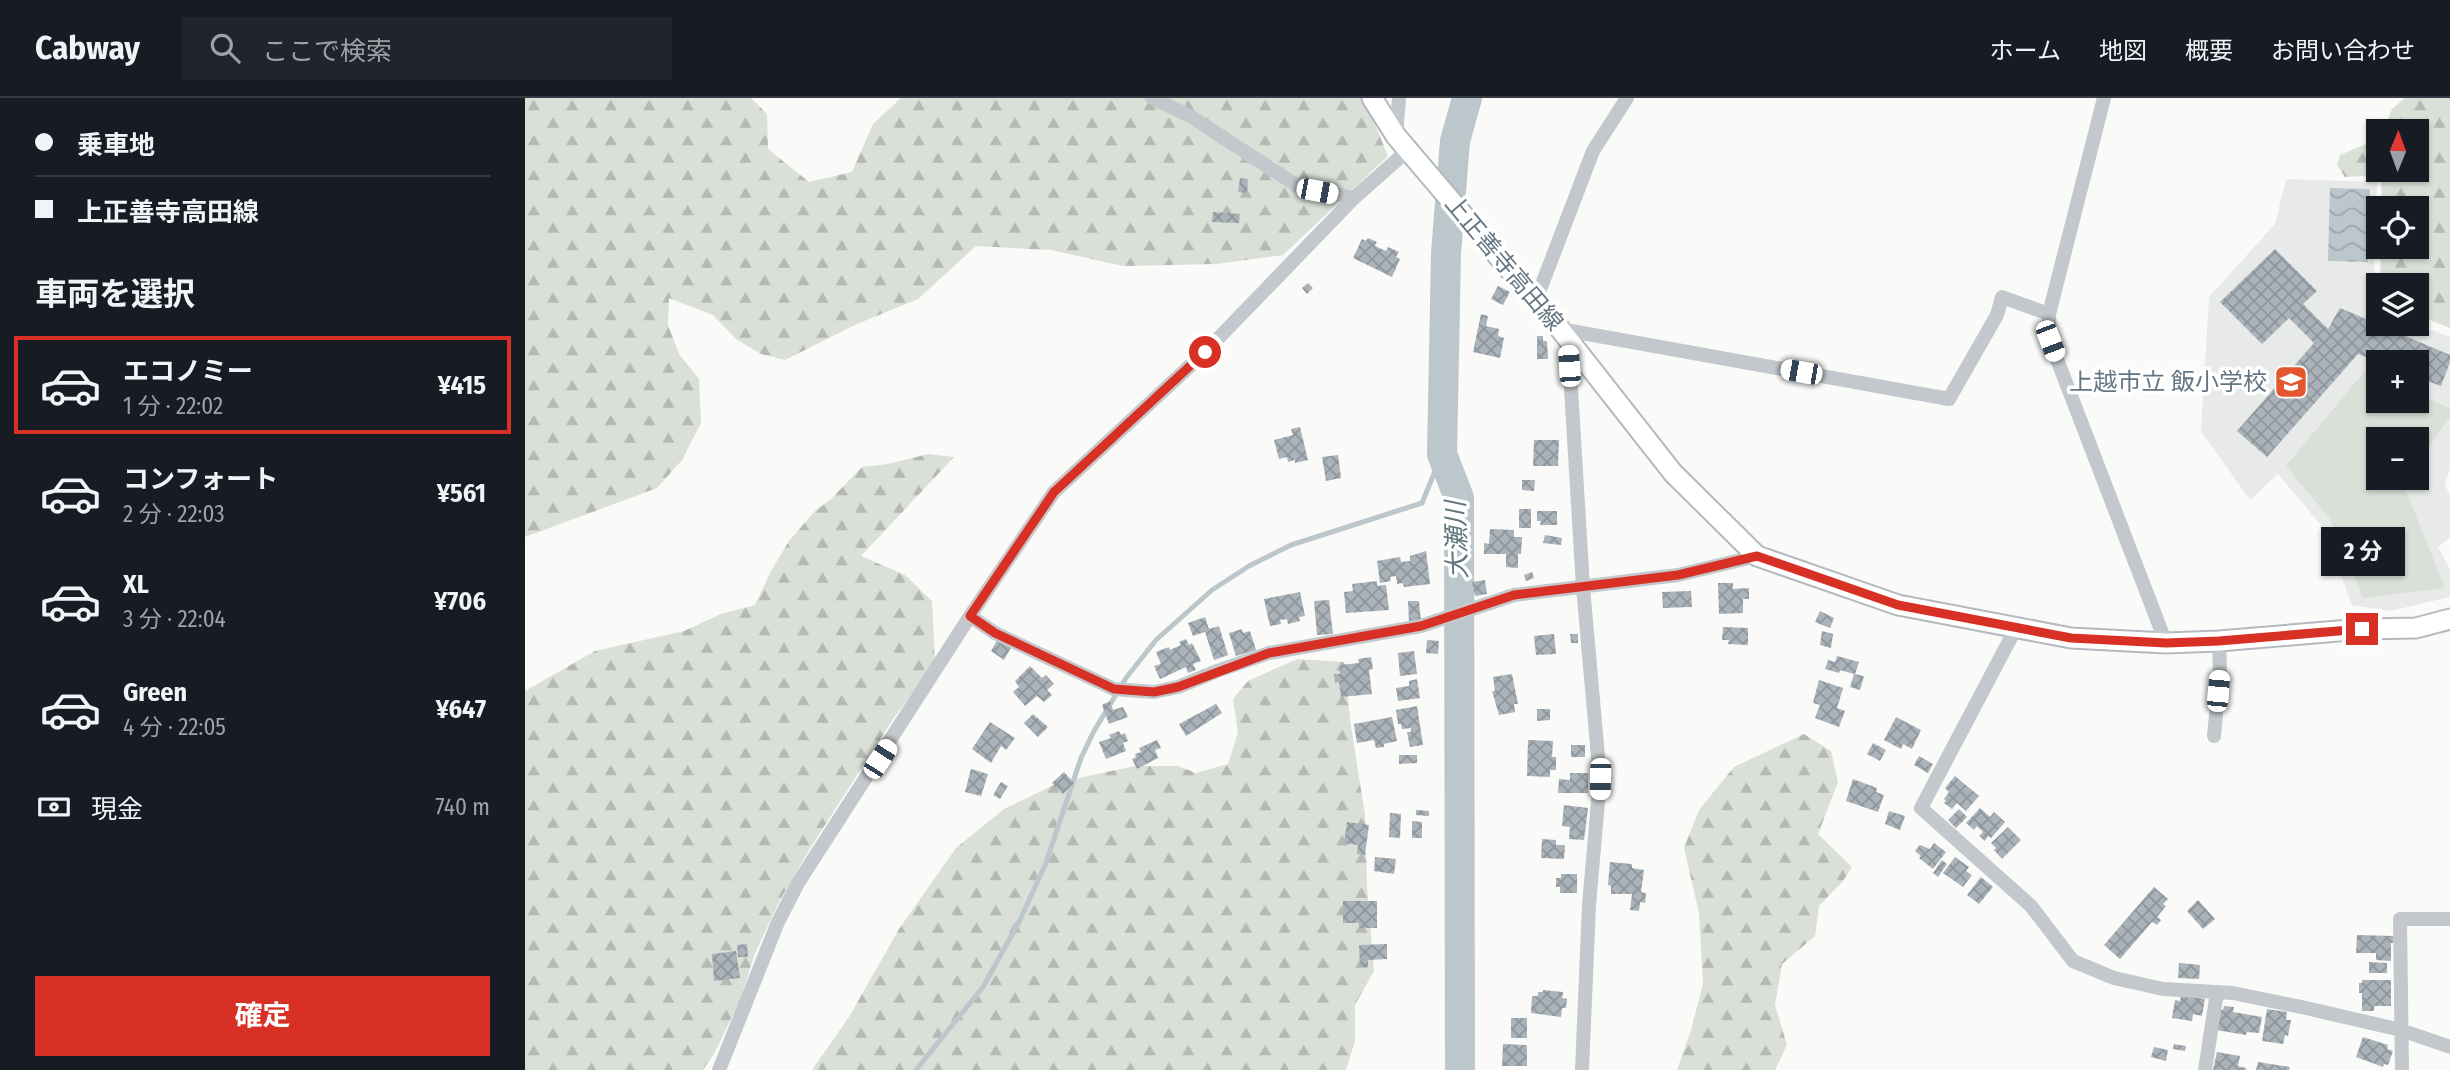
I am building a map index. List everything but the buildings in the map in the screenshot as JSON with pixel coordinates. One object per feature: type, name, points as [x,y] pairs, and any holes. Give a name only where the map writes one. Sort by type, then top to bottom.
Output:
[{"type":"main road","name":"上正善寺高田線","points":[[1373,98],[1401,144],[1536,300],[1673,473],[1757,556],[1898,605],[2071,638],[2166,643],[2219,641],[2362,629],[2416,628],[2450,619]]},
{"type":"street","points":[[1152,98],[1190,116],[1299,187],[1354,198]]},
{"type":"street","points":[[719,1070],[778,922],[798,883],[970,616],[1054,492],[1205,352],[1354,198],[1401,144],[1399,98]]},
{"type":"street","points":[[1536,300],[1593,151],[1627,98]]},
{"type":"street","points":[[2104,98],[2049,314],[2050,341],[2166,643]]},
{"type":"street","points":[[1582,1070],[1589,905],[1600,779],[1564,334],[1949,399],[1997,315],[2002,297],[2049,314]]},
{"type":"street","points":[[970,616],[995,633],[1114,689],[1154,692],[1178,687],[1269,653],[1421,626],[1514,595],[1678,575],[1757,556]]},
{"type":"street","points":[[2016,628],[1921,808],[2031,906],[2073,961],[2114,978],[2164,989],[2217,992],[2306,1008],[2401,1030],[2450,1047]]},
{"type":"street","points":[[2214,736],[2220,672],[2219,641]]},
{"type":"street","points":[[2402,1070],[2400,919],[2450,919]]},
{"type":"street","points":[[2205,1070],[2217,992]]},
{"type":"shaded area","name":"上越市立 飯小学校","points":[[2286,179],[2377,182],[2377,196],[2366,196],[2366,259],[2375,259],[2374,273],[2366,273],[2366,336],[2429,336],[2429,329],[2450,337],[2450,468],[2445,484],[2450,497],[2450,537],[2438,547],[2450,570],[2450,597],[2390,611],[2352,605],[2324,529],[2278,474],[2250,500],[2201,431],[2209,297],[2275,224]]},
{"type":"green space","points":[[525,98],[751,98],[767,114],[768,149],[809,182],[852,172],[873,124],[901,98],[1364,98],[1388,156],[1283,255],[1217,264],[1123,266],[1051,250],[976,246],[918,299],[857,324],[785,360],[761,354],[736,339],[713,315],[669,298],[668,325],[679,354],[699,379],[701,423],[682,460],[657,488],[525,537]]},
{"type":"green space","points":[[2405,98],[2450,98],[2450,328],[2429,320],[2429,273],[2380,273],[2381,259],[2429,259],[2429,196],[2382,196],[2381,182],[2429,182],[2429,119],[2388,119],[2392,109]]},
{"type":"green space","points":[[2366,144],[2366,177],[2345,177],[2337,165],[2340,155]]},
{"type":"green space","points":[[2364,372],[2366,413],[2429,413],[2429,399],[2450,408],[2450,417],[2429,447],[2429,427],[2366,427],[2366,490],[2406,490],[2445,588],[2363,598],[2330,519],[2286,466]]},
{"type":"green space","points":[[928,454],[954,457],[861,556],[905,575],[932,601],[935,662],[893,719],[779,902],[755,953],[740,1000],[715,1052],[703,1070],[525,1070],[525,691],[595,651],[684,631],[721,614],[755,605],[789,541],[815,511],[830,500],[862,467]]},
{"type":"green space","points":[[1297,659],[1344,662],[1365,815],[1374,971],[1355,1005],[1355,1041],[1346,1070],[812,1070],[849,1017],[899,929],[956,848],[1004,809],[1060,782],[1135,766],[1178,766],[1196,773],[1228,764],[1238,732],[1233,699],[1248,681]]},
{"type":"green space","points":[[1804,734],[1831,751],[1838,782],[1818,834],[1852,867],[1843,881],[1819,906],[1815,936],[1782,964],[1775,1005],[1787,1045],[1775,1070],[1677,1070],[1703,984],[1699,913],[1684,848],[1699,810],[1734,767]]},
{"type":"water","points":[[2330,188],[2370,189],[2370,196],[2366,196],[2368,262],[2328,261]]},
{"type":"waterway","name":"大瀬川","points":[[1460,1070],[1459,498],[1442,454],[1446,253],[1455,141],[1467,98]]},
{"type":"waterway","points":[[916,1070],[983,987],[1020,920],[1046,863],[1081,758],[1094,731],[1126,678],[1156,640],[1212,590],[1249,566],[1291,545],[1422,503],[1442,454]]},
{"type":"place","name":"上越市立 飯小学校","points":[[2291,382]]},
{"type":"route","points":[[1205,352],[1054,492],[970,616],[995,633],[1114,689],[1154,692],[1178,687],[1269,653],[1421,626],[1514,595],[1678,575],[1757,556],[1898,605],[2071,638],[2166,643],[2362,629]]}]
